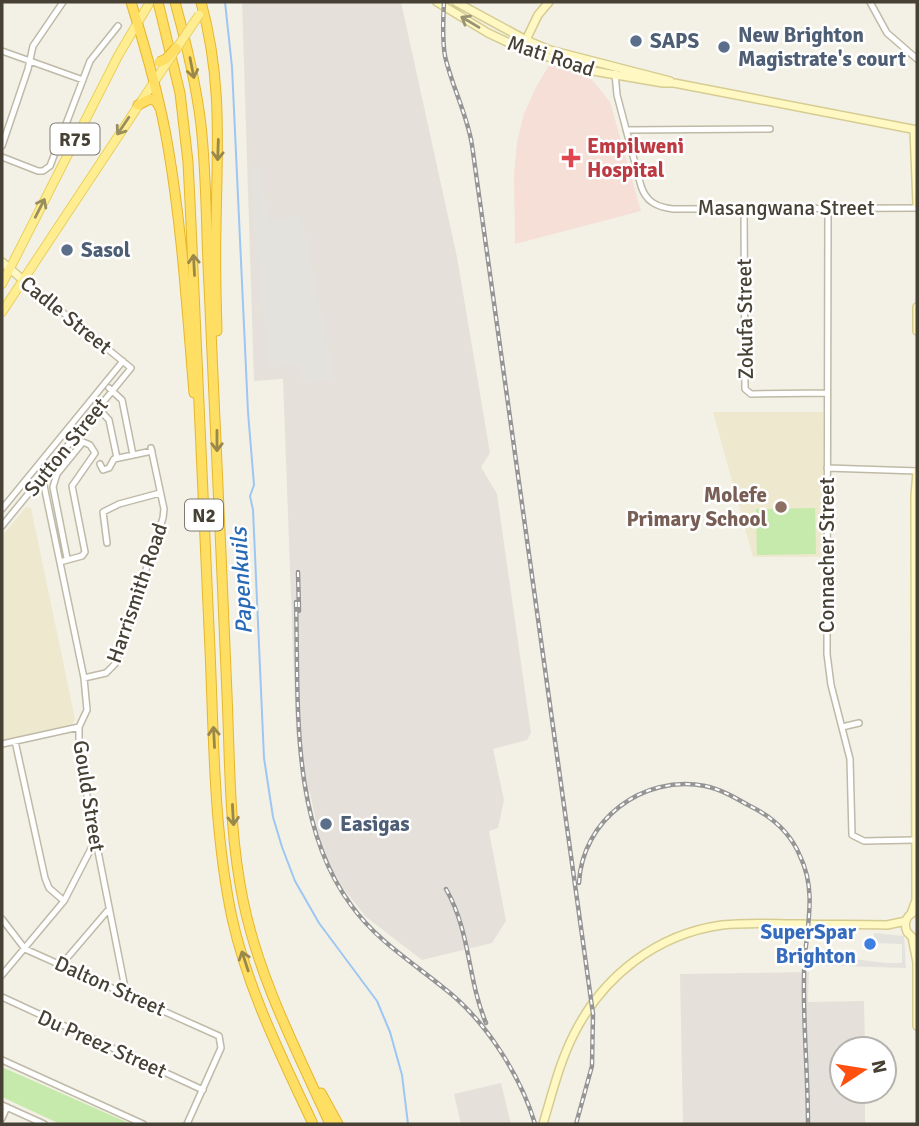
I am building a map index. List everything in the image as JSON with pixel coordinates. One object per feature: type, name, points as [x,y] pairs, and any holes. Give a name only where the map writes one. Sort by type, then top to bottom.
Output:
[{"type":"highway","points":[[131,2],[155,81],[178,213],[202,469]]},
{"type":"highway","name":"N2","points":[[158,2],[174,60],[185,128],[222,855],[237,937],[249,975],[312,1124]]},
{"type":"highway","name":"N2","points":[[175,2],[189,55],[201,126],[237,865],[252,937],[282,1019],[330,1124]]},
{"type":"highway","points":[[203,7],[214,55],[219,107],[215,231],[217,415]]},
{"type":"highway","points":[[147,53],[160,66],[176,48]]},
{"type":"highway","points":[[138,104],[150,99],[156,102],[161,110]]},
{"type":"highway","points":[[292,1041],[338,1124]]},
{"type":"main road","name":"R75","points":[[2,284],[109,74],[150,2]]},
{"type":"main road","points":[[176,48],[203,7]]},
{"type":"main road","name":"R75","points":[[2,312],[155,81],[160,66]]},
{"type":"street","points":[[2,146],[33,46],[63,2]]},
{"type":"street","name":"Mati Road","points":[[437,2],[488,33],[522,49],[581,68],[665,78],[674,83],[916,130]]},
{"type":"street","name":"Mati Road","points":[[456,2],[526,40],[615,71]]},
{"type":"street","points":[[522,49],[538,15],[549,2]]},
{"type":"street","points":[[870,2],[887,33],[917,59]]},
{"type":"street","points":[[2,157],[38,171],[47,170],[92,57],[118,26]]},
{"type":"street","points":[[2,51],[83,80]]},
{"type":"street","points":[[615,71],[615,89],[626,130],[770,129]]},
{"type":"street","name":"Masangwana Street","points":[[626,130],[642,189],[655,205],[673,209],[917,206]]},
{"type":"street","points":[[916,130],[917,206]]},
{"type":"street","name":"Zokufa Street","points":[[744,208],[745,388],[751,394],[827,393]]},
{"type":"street","name":"Connacher Street","points":[[828,208],[827,662],[850,758],[852,835],[864,841],[915,840]]},
{"type":"street","name":"Cadle Street","points":[[2,262],[131,368]]},
{"type":"street","points":[[917,307],[917,331]]},
{"type":"street","name":"Sutton Street","points":[[2,509],[123,361]]},
{"type":"street","name":"Sutton Street","points":[[2,526],[131,368]]},
{"type":"street","points":[[100,464],[102,470],[107,469],[112,460],[133,455],[122,400],[104,384]]},
{"type":"street","points":[[97,408],[109,420],[117,458]]},
{"type":"street","points":[[60,562],[82,556],[85,552],[72,486],[95,451],[76,435]]},
{"type":"street","points":[[67,558],[52,487],[57,474],[83,442]]},
{"type":"street","name":"Harrismith Road","points":[[85,678],[106,673],[115,664],[163,517],[151,449],[133,455]]},
{"type":"street","points":[[46,455],[54,462]]},
{"type":"street","points":[[827,468],[917,471],[916,902],[914,912],[906,921],[905,927],[912,937],[917,954],[917,1026]]},
{"type":"street","name":"Gould Street","points":[[42,477],[85,678],[87,710],[79,727],[80,764],[126,993]]},
{"type":"street","points":[[17,491],[25,498]]},
{"type":"street","points":[[107,542],[103,512],[119,504],[160,494]]},
{"type":"street","points":[[842,727],[859,723]]},
{"type":"street","points":[[2,744],[79,727]]},
{"type":"street","points":[[15,741],[45,878],[49,888],[64,901]]},
{"type":"street","points":[[2,975],[64,901],[94,841]]},
{"type":"street","points":[[62,964],[109,909]]},
{"type":"street","name":"Dalton Street","points":[[2,919],[25,948],[216,1034],[222,1045],[202,1090]]},
{"type":"street","points":[[543,1124],[566,1053],[583,1017],[612,979],[649,951],[678,936],[724,925],[887,925],[906,921]]},
{"type":"street","points":[[887,925],[899,928],[912,937]]},
{"type":"street","name":"Du Preez Street","points":[[2,997],[202,1090]]},
{"type":"street","points":[[2,1060],[142,1124]]},
{"type":"street","points":[[187,1124],[202,1090]]},
{"type":"street","points":[[2,1118],[4,1106],[44,1124]]},
{"type":"shaded area","points":[[242,2],[401,2],[457,257],[490,453],[481,467],[497,494],[531,733],[527,740],[493,749],[504,800],[498,828],[489,831],[506,921],[492,943],[422,960],[366,917],[343,888],[328,861],[310,793],[304,794],[296,732],[283,379],[254,381]]},
{"type":"shaded area","name":"Empilweni Hospital","points":[[550,64],[589,76],[610,102],[641,211],[515,244],[514,174],[517,142],[524,114]]},
{"type":"shaded area","points":[[257,167],[269,221],[301,215],[334,378],[304,384],[300,363],[270,368],[253,218],[252,168]]},
{"type":"shaded area","name":"Molefe Primary School","points":[[713,412],[823,412],[823,557],[753,557]]},
{"type":"shaded area","points":[[26,507],[31,508],[75,719],[72,725],[2,740],[2,536]]},
{"type":"shaded area","points":[[874,933],[904,936],[906,968],[812,965],[812,954],[902,963],[902,944],[874,943]]},
{"type":"shaded area","points":[[809,972],[808,1002],[864,1001],[865,1035],[828,1035],[828,1105],[865,1105],[865,1124],[683,1124],[680,974]]},
{"type":"shaded area","points":[[501,1083],[511,1124],[461,1124],[454,1094]]},
{"type":"green space","points":[[815,508],[816,554],[757,555],[756,509]]},
{"type":"green space","points":[[2,1067],[131,1124],[60,1124],[2,1097]]},
{"type":"waterway","name":"Papenkuils","points":[[225,2],[232,67],[248,412],[254,485],[250,496],[253,510],[264,758],[273,817],[295,881],[319,923],[377,1001],[390,1032],[402,1075],[408,1124]]},
{"type":"railway","points":[[444,2],[445,56],[472,145],[593,1014],[592,1066],[576,1124]]},
{"type":"railway","points":[[298,572],[299,611]]},
{"type":"railway","points":[[296,602],[301,759],[317,836],[331,872],[361,918],[474,1016],[511,1068],[535,1124]]},
{"type":"railway","points":[[579,883],[583,860],[591,840],[604,821],[620,806],[660,787],[682,784],[716,789],[764,814],[785,832],[796,847],[809,885],[804,994],[808,1124]]},
{"type":"railway","points":[[446,889],[460,922],[475,989],[486,1023]]},
{"type":"place","name":"SAPS","points":[[636,41]]},
{"type":"place","name":"New Brighton Magistrate's court","points":[[724,47]]},
{"type":"place","name":"Empilweni Hospital","points":[[571,158]]},
{"type":"place","name":"Sasol","points":[[67,250]]},
{"type":"place","name":"Molefe Primary School","points":[[781,507]]},
{"type":"place","name":"Easigas","points":[[326,824]]},
{"type":"place","name":"SuperSpar Brighton","points":[[870,944]]}]
